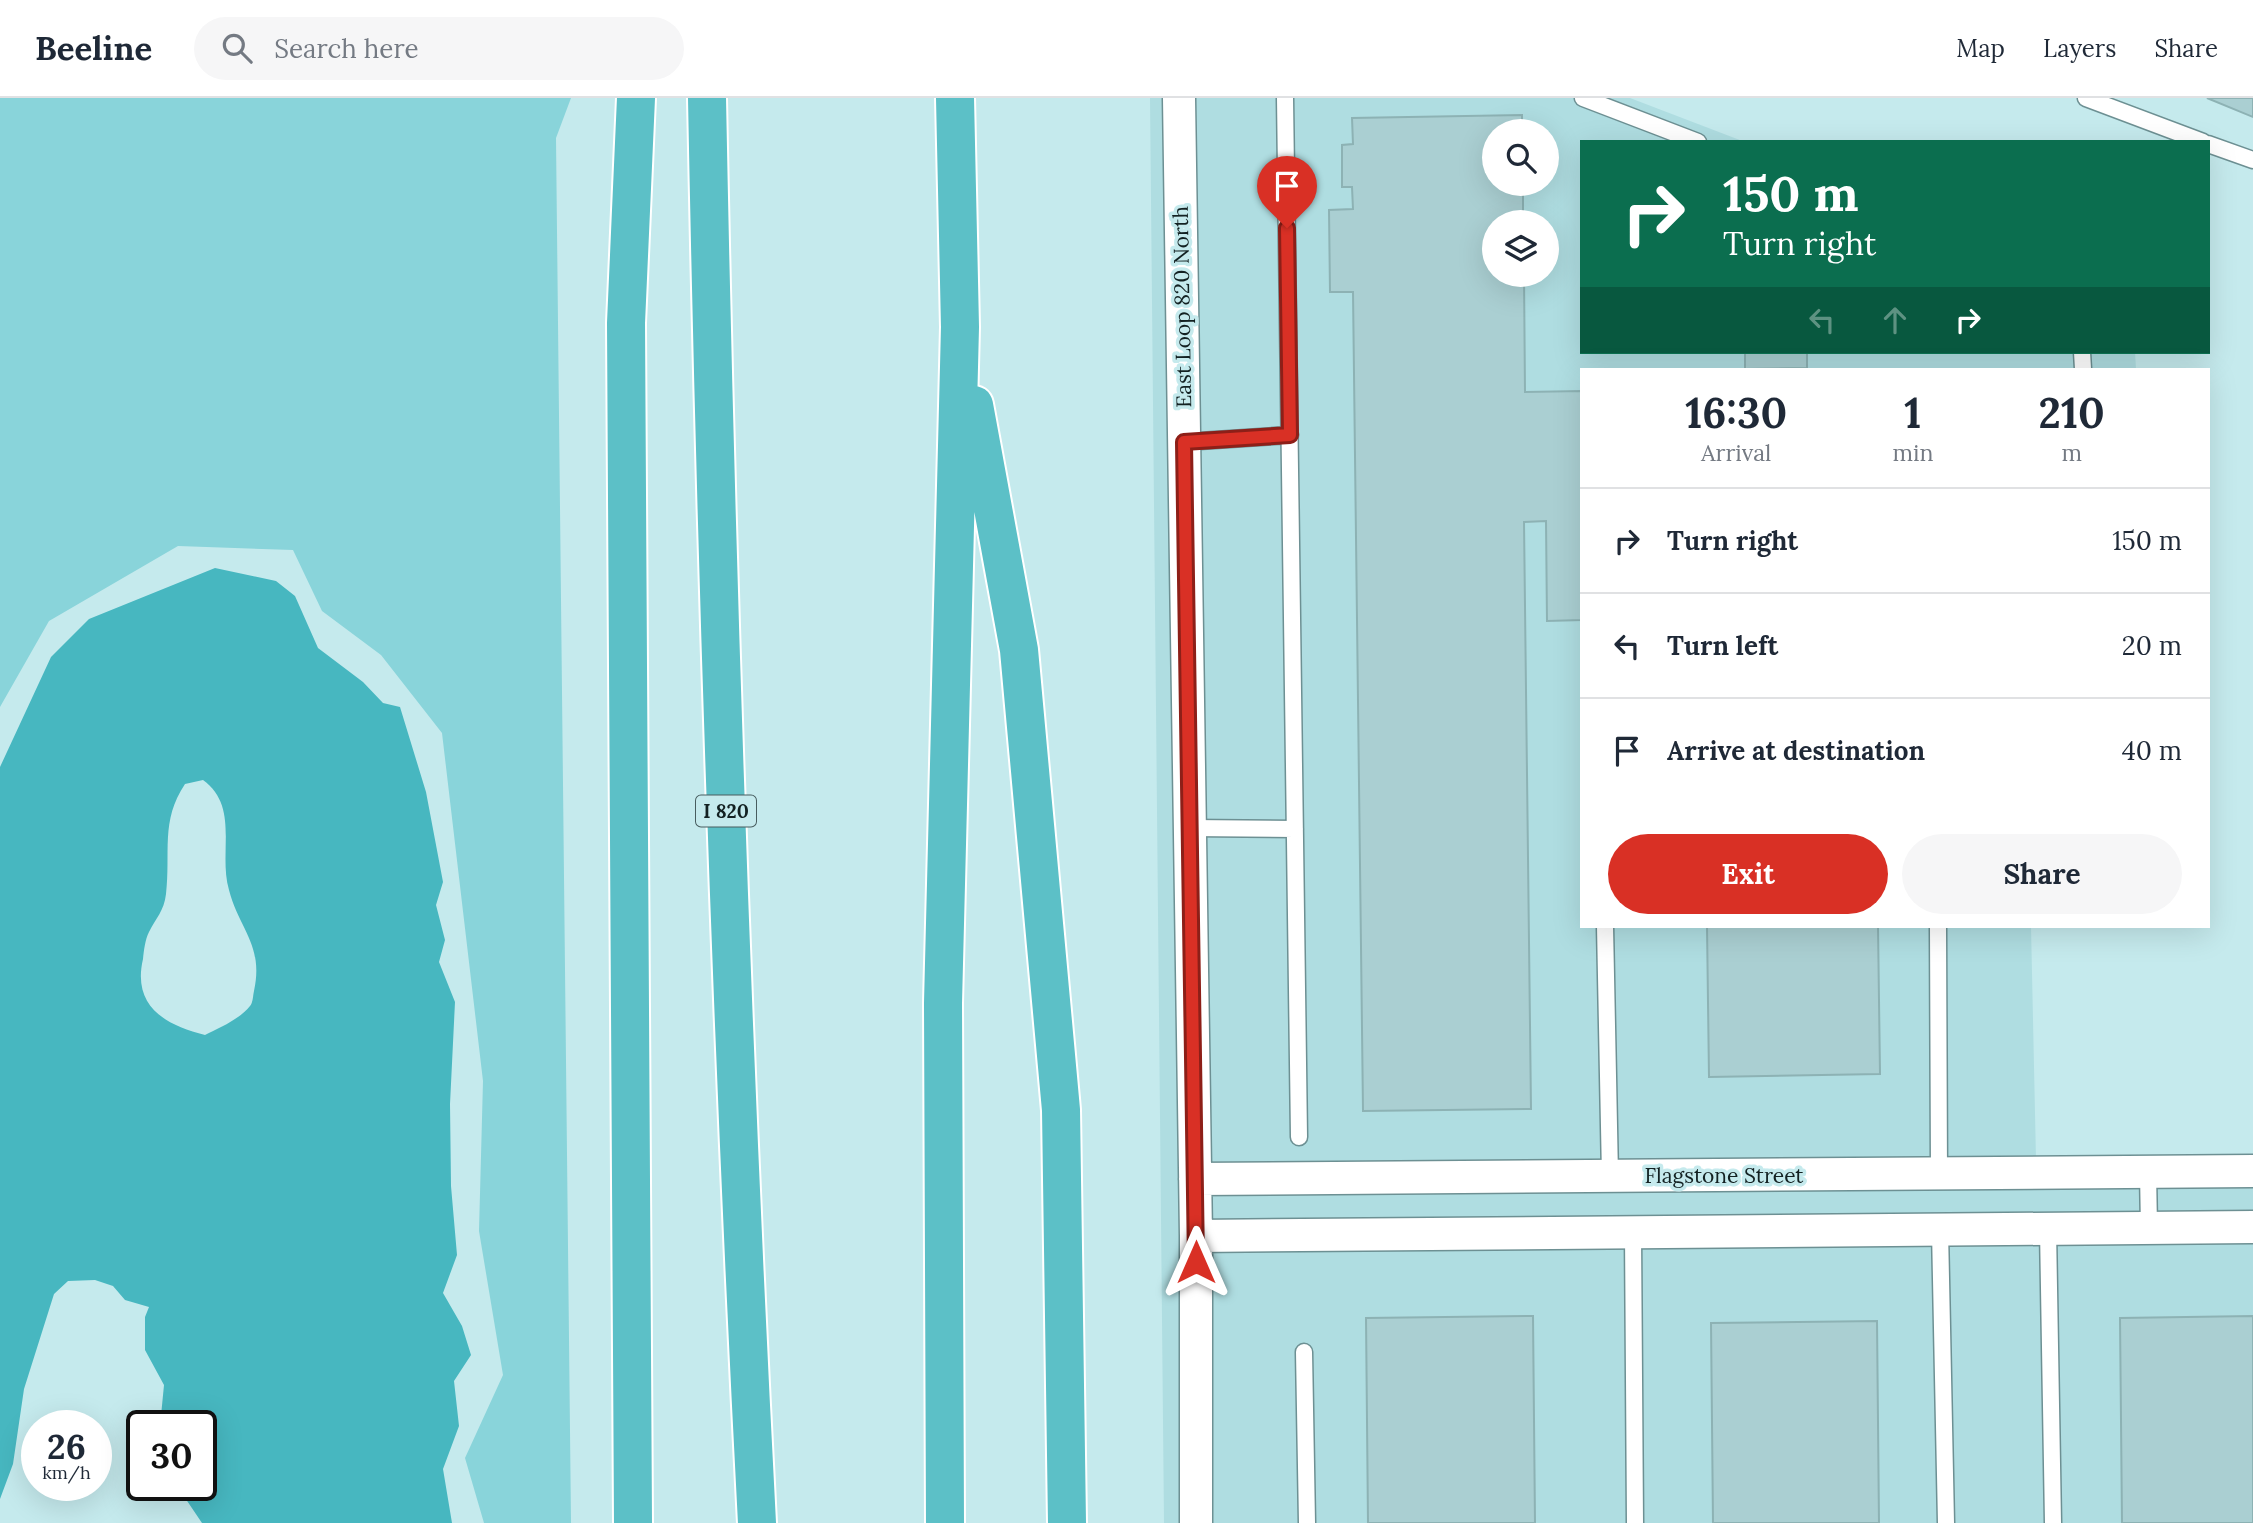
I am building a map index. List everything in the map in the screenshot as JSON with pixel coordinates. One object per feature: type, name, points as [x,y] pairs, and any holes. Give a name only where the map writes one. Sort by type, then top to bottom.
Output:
[{"type":"highway","points":[[633,1523],[626,323],[636,98]]},
{"type":"highway","name":"I 820","points":[[707,98],[715,518],[743,1251],[757,1523]]},
{"type":"highway","points":[[945,1523],[943,1003],[960,327],[955,98]]},
{"type":"highway","points":[[960,327],[1019,650],[1061,1110],[1067,1523]]},
{"type":"street","name":"East Loop 820 North","points":[[1179,98],[1196,1236],[1196,1523]]},
{"type":"street","name":"Flagstone Street","points":[[1195,1179],[2253,1171]]},
{"type":"street","points":[[1196,1236],[2253,1227]]},
{"type":"lane","points":[[1285,98],[1300,1137]]},
{"type":"lane","points":[[1583,98],[1694,140]]},
{"type":"lane","points":[[2085,98],[2198,140]]},
{"type":"lane","points":[[2210,145],[2253,160]]},
{"type":"lane","points":[[1184,442],[1290,435]]},
{"type":"lane","points":[[1190,828],[1295,829]]},
{"type":"lane","points":[[1605,928],[1610,1176]]},
{"type":"lane","points":[[1938,928],[1939,1174]]},
{"type":"lane","points":[[2148,1172],[2149,1228]]},
{"type":"lane","points":[[2048,1229],[2053,1523]]},
{"type":"lane","points":[[1940,1230],[1946,1523]]},
{"type":"lane","points":[[1633,1233],[1635,1523]]},
{"type":"lane","points":[[1304,1352],[1307,1523]]},
{"type":"shaded area","points":[[0,98],[571,98],[556,138],[571,1523],[484,1523],[465,1458],[503,1375],[479,1231],[483,1081],[442,733],[381,655],[322,611],[293,550],[178,546],[49,621],[0,707]]},
{"type":"shaded area","points":[[1150,98],[1630,98],[1740,140],[1580,140],[1580,354],[2135,354],[2136,368],[1580,368],[1580,928],[2031,928],[2036,1160],[2253,1157],[2253,1523],[1164,1523]]},
{"type":"shaded area","points":[[215,568],[276,581],[295,596],[318,648],[363,682],[383,703],[400,707],[426,792],[443,882],[436,905],[445,940],[439,962],[455,1002],[450,1104],[451,1186],[457,1255],[443,1293],[462,1326],[471,1355],[454,1381],[459,1426],[443,1469],[452,1523],[202,1523],[187,1501],[217,1501],[217,1410],[162,1410],[164,1385],[145,1350],[145,1317],[149,1307],[125,1300],[113,1286],[95,1280],[68,1281],[54,1294],[24,1389],[13,1464],[0,1499],[0,767],[51,657],[89,619]],"holes":[[[203,780],[221,803],[225,817],[226,875],[229,890],[253,949],[256,975],[252,1003],[246,1011],[205,1035],[177,1026],[155,1011],[142,989],[141,975],[147,938],[165,900],[169,824],[177,798],[185,784]]]},
{"type":"building","points":[[2207,98],[2253,98],[2253,117]]},
{"type":"building","points":[[1522,115],[1522,119],[1482,119],[1482,196],[1523,196],[1523,210],[1482,210],[1482,287],[1524,287],[1525,392],[1580,391],[1580,620],[1547,621],[1546,521],[1524,522],[1531,1109],[1363,1111],[1353,292],[1330,292],[1329,210],[1353,209],[1352,187],[1342,187],[1342,145],[1353,144],[1352,118]]},
{"type":"building","points":[[1745,354],[1807,354],[1807,368],[1745,368]]},
{"type":"building","points":[[1707,928],[1878,928],[1880,1074],[1709,1077]]},
{"type":"building","points":[[1533,1316],[1535,1523],[1368,1523],[1366,1318]]},
{"type":"building","points":[[2253,1316],[2253,1523],[2122,1523],[2120,1318]]},
{"type":"building","points":[[1877,1321],[1879,1523],[1713,1523],[1711,1323]]},
{"type":"route","points":[[1196,1262],[1184,442],[1290,435],[1287,228]]}]
